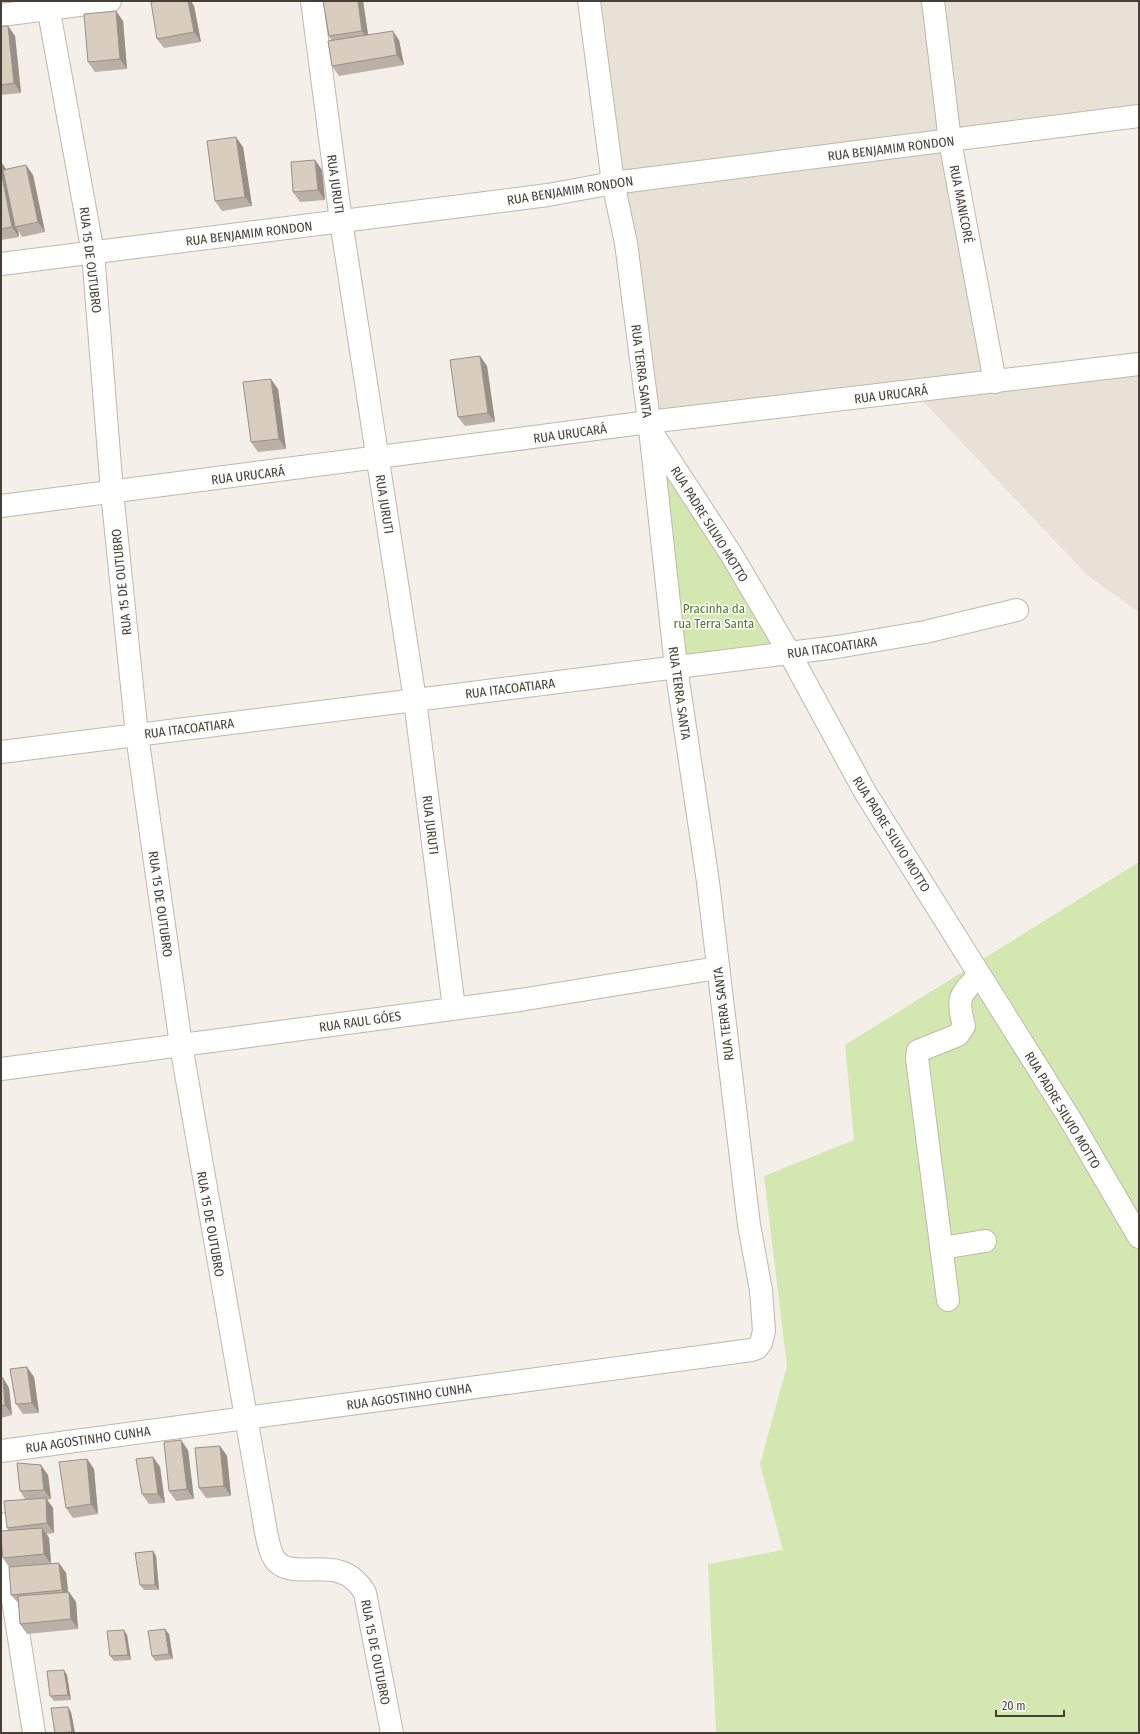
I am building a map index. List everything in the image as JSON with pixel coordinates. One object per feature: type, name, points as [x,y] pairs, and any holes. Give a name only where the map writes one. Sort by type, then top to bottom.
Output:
[{"type":"street","points":[[1,15],[48,5],[110,1]]},
{"type":"street","name":"RUA JURUTI","points":[[312,1],[341,221],[415,700],[454,1008]]},
{"type":"street","name":"RUA TERRA SANTA","points":[[590,1],[613,183],[626,244],[649,426],[676,667],[708,882],[717,968],[749,1225],[761,1290]]},
{"type":"street","name":"RUA MANICORÉ","points":[[933,1],[950,141],[995,382]]},
{"type":"street","name":"RUA 15 DE OUTUBRO","points":[[48,5],[92,253],[112,492],[137,735],[181,1045],[245,1418],[271,1552],[276,1562],[286,1567],[300,1569],[325,1568],[338,1571],[359,1582],[365,1593],[392,1733]]},
{"type":"street","name":"RUA BENJAMIM RONDON","points":[[1,264],[548,195],[613,183],[1139,116]]},
{"type":"street","name":"RUA URUCARÁ","points":[[1,506],[1139,364]]},
{"type":"street","name":"RUA PADRE SILVIO MOTTO","points":[[649,426],[730,554],[790,654],[864,792],[1070,1119],[1139,1237]]},
{"type":"street","name":"RUA ITACOATIARA","points":[[1,752],[790,654],[925,632],[1017,610]]},
{"type":"street","name":"RUA RAUL GÓES","points":[[1,1069],[520,1000],[717,968]]},
{"type":"street","points":[[948,1300],[917,1058],[918,1051],[958,1035],[964,1026],[959,1004],[962,993],[979,974]]},
{"type":"street","points":[[942,1248],[985,1241]]},
{"type":"street","name":"RUA AGOSTINHO CUNHA","points":[[1,1450],[751,1350],[757,1348],[761,1343],[764,1330],[761,1290]]},
{"type":"street","points":[[1,1524],[34,1733]]},
{"type":"shaded area","points":[[601,1],[1139,1],[1139,114],[955,142],[990,387],[1139,370],[1139,612],[1087,575],[918,396],[656,427]]},
{"type":"green space","name":"Pracinha da rua Terra Santa","points":[[649,423],[786,651],[676,666]]},
{"type":"green space","points":[[1139,862],[1139,1733],[716,1733],[708,1564],[783,1550],[760,1464],[787,1366],[764,1176],[854,1140],[845,1045]]},
{"type":"building","points":[[188,1],[194,32],[157,39],[151,2]]},
{"type":"building","points":[[323,1],[358,1],[362,31],[329,36]]},
{"type":"building","points":[[116,11],[120,59],[88,62],[84,14]]},
{"type":"building","points":[[1,26],[8,26],[14,83],[1,85]]},
{"type":"building","points":[[393,31],[397,55],[332,66],[328,41]]},
{"type":"building","points":[[236,137],[245,197],[215,201],[207,141]]},
{"type":"building","points":[[315,160],[318,190],[293,192],[291,162]]},
{"type":"building","points":[[26,165],[38,222],[15,227],[3,170]]},
{"type":"building","points":[[1,171],[12,227],[1,229]]},
{"type":"building","points":[[480,356],[488,413],[458,417],[450,360]]},
{"type":"building","points":[[271,379],[279,439],[251,442],[243,382]]},
{"type":"building","points":[[27,1367],[32,1403],[16,1404],[10,1369]]},
{"type":"building","points":[[1,1378],[3,1378],[5,1405],[1,1406]]},
{"type":"building","points":[[181,1440],[187,1489],[169,1491],[164,1442]]},
{"type":"building","points":[[220,1446],[224,1486],[199,1488],[195,1448]]},
{"type":"building","points":[[153,1457],[158,1494],[142,1494],[136,1459]]},
{"type":"building","points":[[87,1459],[91,1504],[66,1508],[59,1462]]},
{"type":"building","points":[[17,1463],[41,1465],[44,1490],[20,1491]]},
{"type":"building","points":[[46,1498],[47,1523],[7,1528],[4,1501]]},
{"type":"building","points":[[42,1528],[44,1554],[3,1558],[1,1531]]},
{"type":"building","points":[[153,1551],[155,1585],[140,1585],[135,1553]]},
{"type":"building","points":[[59,1563],[62,1590],[11,1595],[9,1567]]},
{"type":"building","points":[[69,1592],[71,1619],[20,1624],[18,1596]]},
{"type":"building","points":[[165,1629],[169,1654],[152,1656],[148,1631]]},
{"type":"building","points":[[124,1630],[128,1655],[110,1656],[107,1631]]},
{"type":"building","points":[[64,1670],[68,1695],[50,1696],[47,1671]]},
{"type":"building","points":[[68,1707],[72,1732],[55,1733],[51,1708]]}]
